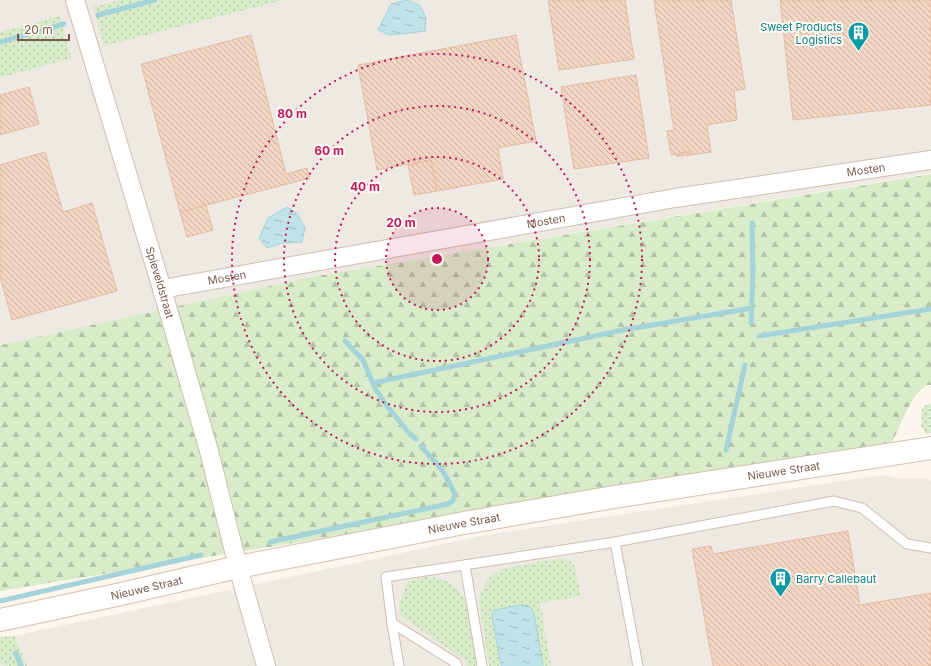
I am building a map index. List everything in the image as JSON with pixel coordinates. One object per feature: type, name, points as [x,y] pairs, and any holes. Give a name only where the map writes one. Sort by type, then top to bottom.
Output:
[{"type":"street","name":"Spieveldstraat","points":[[75,0],[209,450],[238,567],[266,666]]},
{"type":"street","name":"Mosten","points":[[162,289],[667,200],[931,160]]},
{"type":"street","name":"Nieuwe Straat","points":[[0,620],[238,567],[464,523],[600,499],[931,448]]},
{"type":"lane","points":[[399,666],[386,577],[615,542],[834,501],[862,508],[907,544],[931,548]]},
{"type":"lane","points":[[615,542],[638,666]]},
{"type":"lane","points":[[465,564],[482,666]]},
{"type":"lane","points":[[392,623],[456,663],[457,666]]},
{"type":"shaded area","points":[[0,0],[931,0],[931,173],[311,277],[0,345]]},
{"type":"shaded area","points":[[883,475],[896,478],[928,478],[931,482],[931,666],[0,666],[0,637],[14,636],[486,535]]},
{"type":"green space","points":[[120,0],[283,0],[104,46],[93,7]]},
{"type":"green space","points":[[60,16],[71,58],[0,78],[0,32]]},
{"type":"green space","points":[[931,174],[931,385],[926,385],[916,394],[891,445],[0,591],[0,345],[311,277]]},
{"type":"green space","points":[[931,404],[931,433],[926,434],[921,426],[922,409],[926,405]]},
{"type":"green space","points":[[563,558],[574,565],[581,596],[540,603],[551,666],[489,666],[479,601],[482,590],[487,581],[505,568]]},
{"type":"green space","points":[[424,577],[436,578],[445,581],[453,585],[459,591],[469,615],[478,666],[467,666],[466,661],[401,616],[399,604],[408,581]]},
{"type":"green space","points":[[14,636],[27,666],[5,666],[0,663],[0,637]]},
{"type":"water","points":[[406,0],[420,5],[426,18],[425,31],[390,35],[378,30],[391,4]]},
{"type":"water","points":[[287,207],[297,213],[305,228],[302,242],[283,243],[267,248],[259,238],[268,218]]},
{"type":"water","points":[[520,605],[528,606],[534,613],[543,666],[501,666],[492,616],[493,612],[495,610]]},
{"type":"building","points":[[548,0],[625,0],[634,59],[559,70]]},
{"type":"building","points":[[654,0],[731,0],[745,89],[734,91],[737,120],[707,125],[711,152],[691,155],[690,152],[679,153],[679,156],[677,157],[677,154],[671,155],[667,131],[674,130]]},
{"type":"building","name":"Sweet Products Logistics","points":[[780,0],[931,0],[931,105],[793,120]]},
{"type":"building","points":[[251,35],[286,174],[307,168],[310,178],[180,212],[141,64]]},
{"type":"building","points":[[516,35],[536,141],[498,148],[503,179],[437,191],[431,160],[377,170],[358,65]]},
{"type":"building","points":[[636,75],[649,158],[574,169],[561,87]]},
{"type":"building","points":[[29,87],[39,124],[0,135],[0,95]]},
{"type":"building","points":[[45,152],[63,212],[92,203],[117,291],[12,320],[0,277],[0,165]]},
{"type":"building","points":[[690,152],[691,155],[679,156],[679,153]]},
{"type":"building","points":[[431,160],[437,191],[414,195],[408,165]]},
{"type":"building","points":[[206,205],[213,230],[187,237],[180,212]]},
{"type":"building","name":"Barry Callebaut","points":[[848,531],[860,605],[931,593],[931,666],[713,666],[692,549],[711,546],[713,554]]},
{"type":"waterway","points":[[98,15],[155,0]]},
{"type":"waterway","points":[[0,42],[64,24]]},
{"type":"waterway","points":[[751,323],[753,273],[752,223]]},
{"type":"waterway","points":[[373,383],[623,330],[752,308]]},
{"type":"waterway","points":[[759,336],[931,309]]},
{"type":"waterway","points":[[345,341],[363,360],[375,388],[386,405],[416,439]]},
{"type":"waterway","points":[[726,450],[745,365]]},
{"type":"waterway","points":[[270,542],[448,504],[453,501],[455,494],[443,471],[421,446]]},
{"type":"waterway","points":[[0,601],[201,555]]},
{"type":"waterway","points":[[16,653],[21,666]]},
{"type":"place","name":"Sweet Products Logistics","points":[[858,52]]},
{"type":"place","name":"Barry Callebaut","points":[[780,598]]}]
